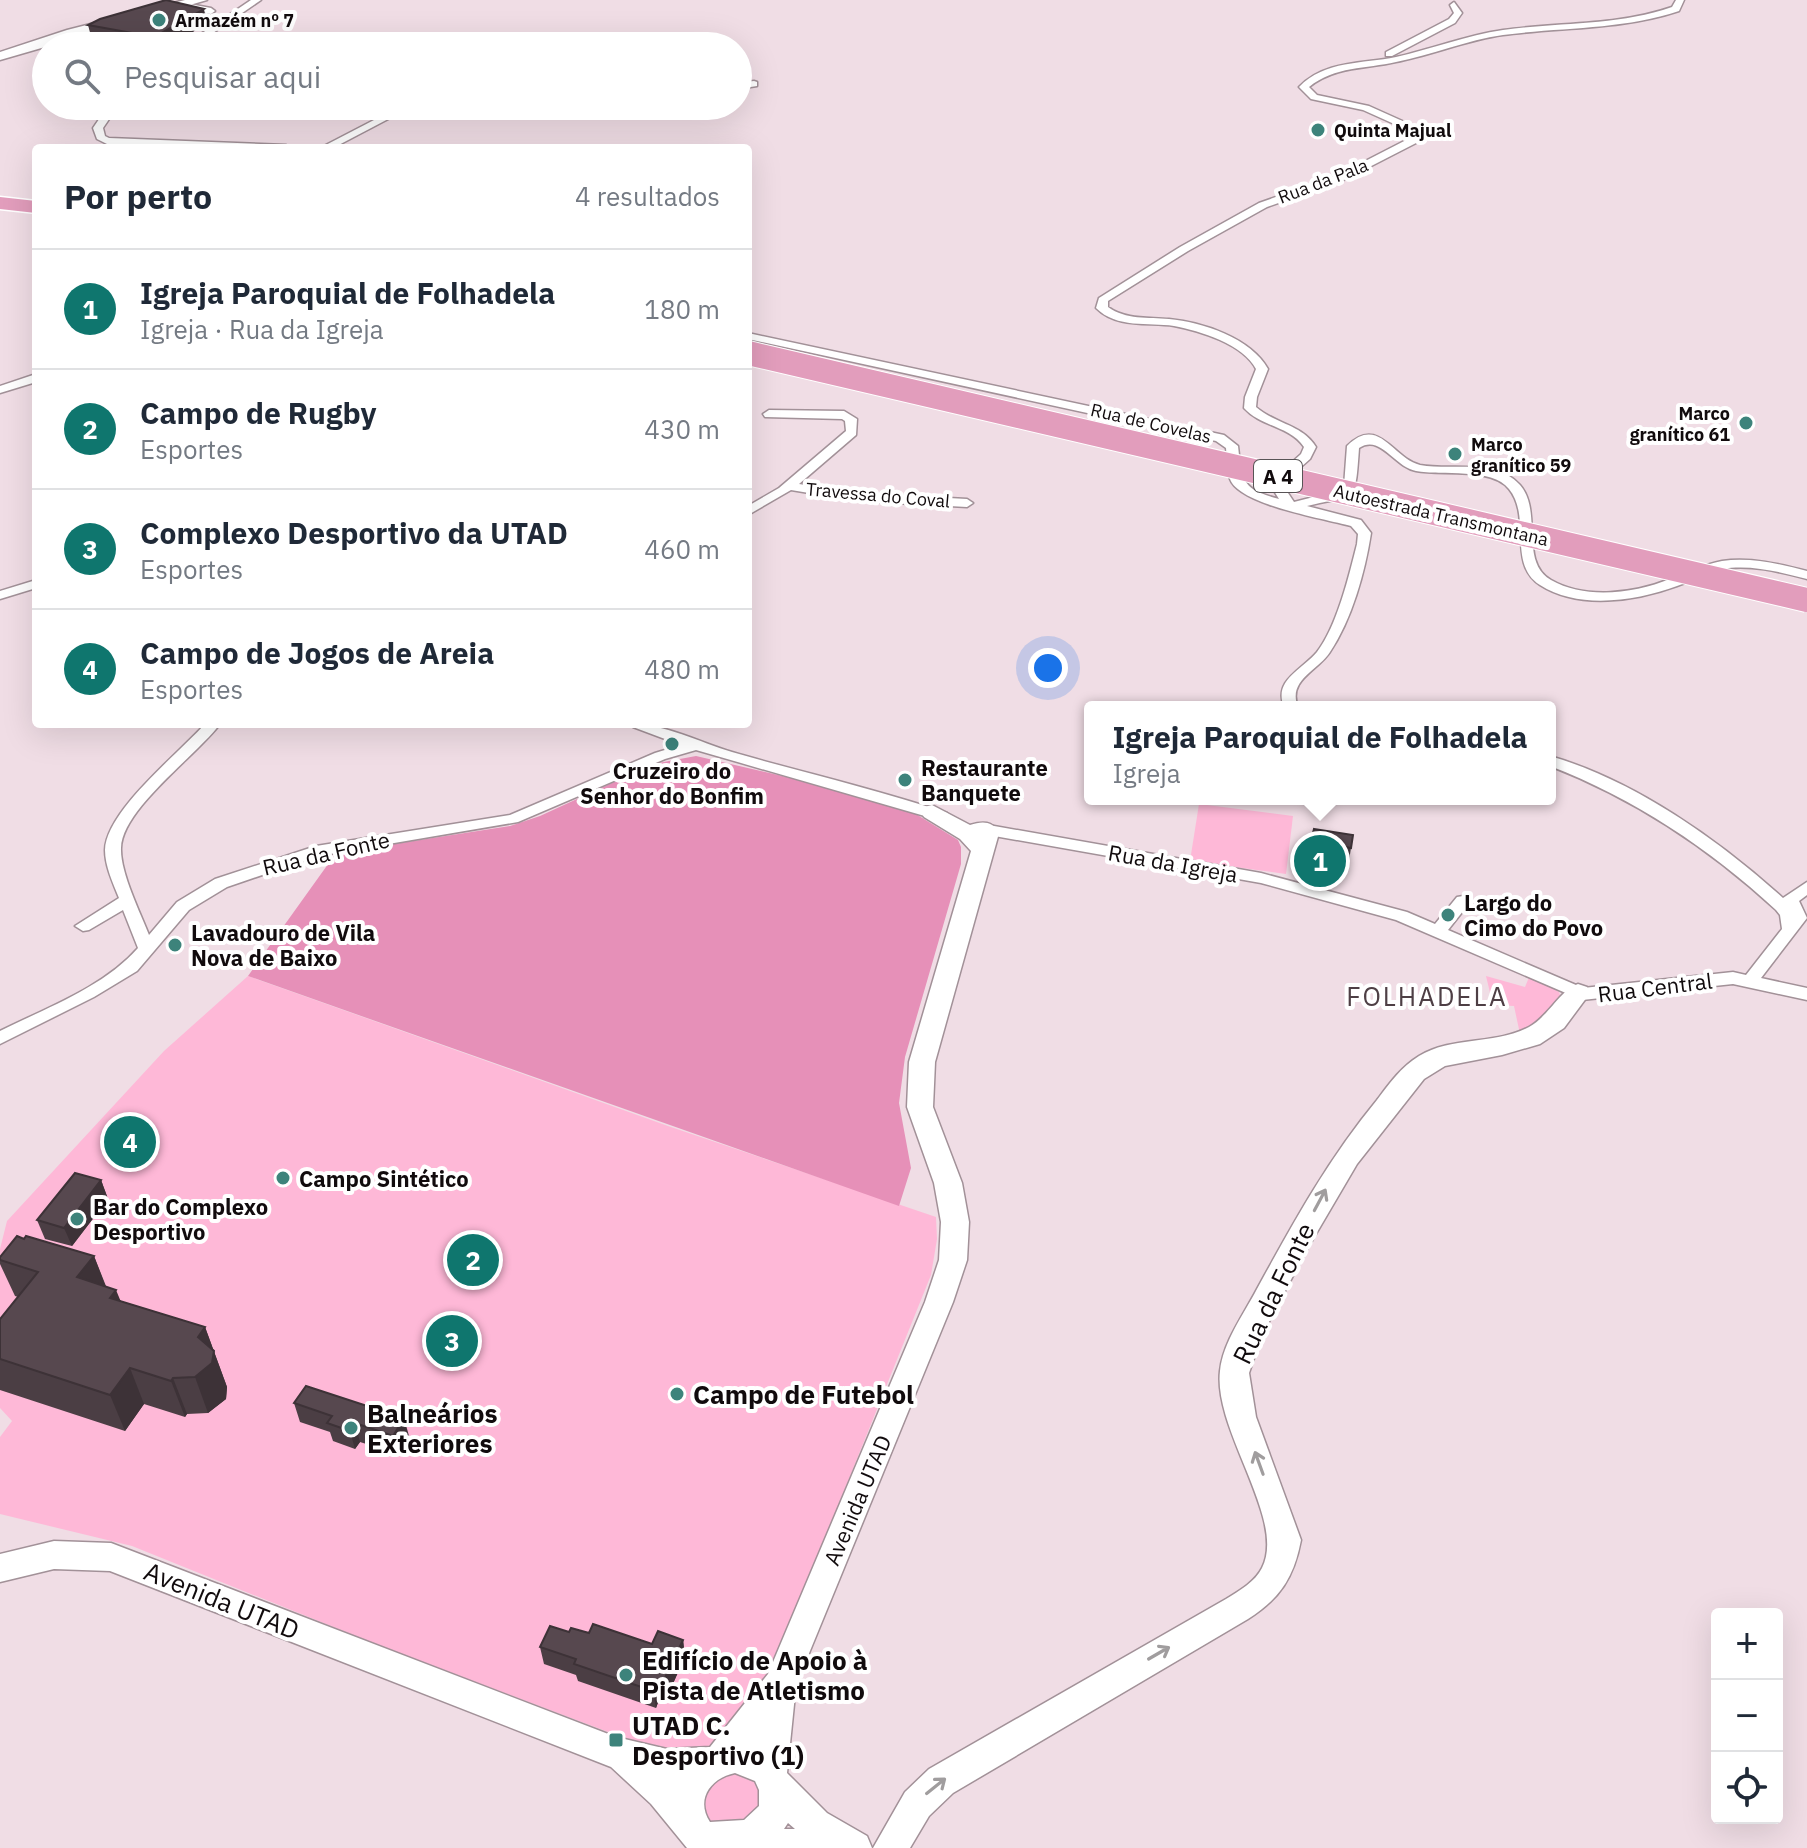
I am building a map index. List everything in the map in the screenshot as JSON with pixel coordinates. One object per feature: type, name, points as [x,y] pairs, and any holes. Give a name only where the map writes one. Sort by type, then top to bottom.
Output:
[{"type":"highway","points":[[0,195],[32,197]]},
{"type":"highway","points":[[0,203],[32,207]]},
{"type":"highway","name":"Autoestrada Transmontana","points":[[752,344],[1807,589]]},
{"type":"highway","name":"Autoestrada Transmontana","points":[[752,354],[1807,600]]},
{"type":"street","points":[[76,32],[200,0]]},
{"type":"street","points":[[207,0],[217,17],[217,27]]},
{"type":"street","points":[[209,32],[257,0]]},
{"type":"street","name":"Rua da Pala","points":[[1290,505],[1275,483],[1306,456],[1310,447],[1304,438],[1260,417],[1250,408],[1262,369],[1258,359],[1237,346],[1183,325],[1115,316],[1101,303],[1184,249],[1263,205],[1345,176],[1416,140],[1416,131],[1372,110],[1317,97],[1304,86],[1313,80],[1352,64],[1395,60],[1503,32],[1645,19],[1676,9],[1680,0]]},
{"type":"street","points":[[179,5],[211,11]]},
{"type":"street","points":[[1352,64],[1388,55],[1446,25],[1458,14],[1454,5]]},
{"type":"street","points":[[0,56],[32,46]]},
{"type":"street","points":[[104,120],[97,130],[100,137],[107,141],[184,144]]},
{"type":"street","points":[[333,144],[380,120]]},
{"type":"street","name":"Rua de Covelas","points":[[752,337],[1220,438],[1234,448],[1235,475],[1242,487],[1262,498],[1350,520],[1365,533],[1329,642],[1287,689],[1287,701]]},
{"type":"street","points":[[1,390],[32,379]]},
{"type":"street","points":[[752,508],[788,486],[852,432],[851,419],[832,413],[769,414]]},
{"type":"street","points":[[1290,505],[1331,499],[1345,493],[1350,487],[1353,446],[1361,440],[1372,439],[1389,444],[1401,461],[1412,467],[1497,475],[1512,483],[1521,498],[1532,570],[1537,577],[1563,590],[1593,596],[1638,594],[1704,570],[1731,565],[1760,566],[1807,575]]},
{"type":"street","name":"Travessa do Coval","points":[[788,486],[857,497],[967,503]]},
{"type":"street","points":[[0,595],[32,585]]},
{"type":"street","points":[[147,950],[113,852],[114,837],[139,800],[209,728]]},
{"type":"street","points":[[647,728],[691,747],[885,796],[932,812],[985,836]]},
{"type":"street","name":"Rua da Fonte","points":[[0,1038],[131,967],[183,906],[221,883],[249,871],[316,851],[513,819],[655,758],[691,747]]},
{"type":"street","points":[[1556,764],[1599,782],[1702,839],[1782,906],[1788,915],[1789,928]]},
{"type":"street","name":"Rua da Igreja","points":[[985,836],[1261,878],[1415,920],[1439,930]]},
{"type":"street","name":"Avenida UTAD","points":[[691,1826],[685,1800],[695,1775],[714,1762],[780,1684],[939,1302],[953,1260],[952,1204],[925,1125],[920,1087],[927,1039],[985,836]]},
{"type":"street","points":[[1751,980],[1800,917],[1791,899],[1807,887]]},
{"type":"street","points":[[83,926],[129,899]]},
{"type":"street","points":[[1439,930],[1463,901]]},
{"type":"street","name":"Rua Central","points":[[1439,930],[1578,993],[1727,978],[1751,980],[1807,994]]},
{"type":"street","name":"Rua da Fonte","points":[[890,1848],[917,1804],[941,1781],[1237,1609],[1270,1586],[1285,1540],[1249,1436],[1233,1376],[1237,1357],[1249,1331],[1331,1179],[1360,1136],[1407,1081],[1426,1064],[1439,1058],[1515,1044],[1541,1035],[1563,1016],[1578,993]]},
{"type":"street","name":"Avenida UTAD","points":[[0,1568],[54,1555],[95,1554],[111,1557],[616,1753],[667,1765],[749,1759],[774,1782]]},
{"type":"street","name":"Avenida UTAD","points":[[616,1753],[659,1789],[700,1837],[713,1845],[743,1845],[767,1829],[775,1817],[780,1684]]},
{"type":"street","points":[[774,1782],[815,1825],[855,1848]]},
{"type":"street","points":[[743,1845],[831,1848]]},
{"type":"shaded area","points":[[696,756],[864,795],[911,811],[958,840],[961,864],[905,1057],[899,1103],[911,1168],[899,1206],[248,976],[336,853],[510,826],[540,816],[653,764]]},
{"type":"shaded area","points":[[1199,805],[1293,816],[1286,874],[1190,861]]},
{"type":"shaded area","points":[[1530,975],[1559,992],[1563,1004],[1520,1034],[1514,1006],[1493,1005],[1486,976],[1525,987]]},
{"type":"shaded area","points":[[248,976],[668,1126],[936,1217],[937,1239],[931,1275],[764,1690],[715,1749],[673,1749],[624,1738],[383,1647],[132,1546],[0,1514],[0,1437],[12,1421],[0,1408],[0,1249],[7,1221],[164,1051]]},
{"type":"shaded area","points":[[738,1772],[756,1781],[764,1800],[741,1833],[704,1820],[703,1791],[718,1775]]},
{"type":"building","points":[[166,0],[204,9],[163,32],[126,32],[88,25]]},
{"type":"building","points":[[1314,829],[1353,835],[1351,848],[1311,841]]},
{"type":"building","points":[[75,1173],[101,1180],[64,1228],[37,1220]]},
{"type":"building","points":[[17,1236],[94,1256],[77,1277],[116,1290],[110,1298],[205,1327],[198,1337],[214,1351],[212,1363],[195,1377],[173,1378],[171,1381],[130,1368],[110,1395],[0,1359],[0,1319],[38,1272],[0,1260]]},
{"type":"building","points":[[306,1386],[404,1418],[393,1436],[355,1423],[350,1431],[327,1423],[332,1416],[294,1403]]},
{"type":"building","points":[[593,1624],[652,1644],[658,1631],[683,1640],[663,1682],[657,1680],[653,1691],[574,1664],[576,1659],[540,1647],[550,1626],[569,1632],[571,1628],[589,1633]]},
{"type":"place","name":"Armazém nº 7","points":[[159,20]]},
{"type":"place","name":"Quinta Majual","points":[[1318,130]]},
{"type":"place","name":"Marco granítico 61","points":[[1746,423]]},
{"type":"place","name":"Marco granítico 59","points":[[1455,454]]},
{"type":"place","name":"Cruzeiro do Senhor do Bonfim","points":[[672,744]]},
{"type":"place","name":"Restaurante Banquete","points":[[905,780]]},
{"type":"place","name":"Igreja Paroquial de Folhadela","points":[[1320,861]]},
{"type":"place","name":"Largo do Cimo do Povo","points":[[1448,915]]},
{"type":"place","name":"Lavadouro de Vila Nova de Baixo","points":[[175,945]]},
{"type":"place","name":"Campo de Jogos de Areia","points":[[130,1142]]},
{"type":"place","name":"Campo Sintético","points":[[283,1178]]},
{"type":"place","name":"Bar do Complexo Desportivo","points":[[77,1219]]},
{"type":"place","name":"Campo de Rugby","points":[[473,1260]]},
{"type":"place","name":"Complexo Desportivo da UTAD","points":[[452,1341]]},
{"type":"place","name":"Campo de Futebol","points":[[677,1394]]},
{"type":"place","name":"Balneários Exteriores","points":[[351,1428]]},
{"type":"place","name":"Edifício de Apoio à Pista de Atletismo","points":[[626,1675]]},
{"type":"place","name":"UTAD C. Desportivo (1)","points":[[616,1740]]},
{"type":"district","name":"FOLHADELA","points":[[1427,996]]}]
